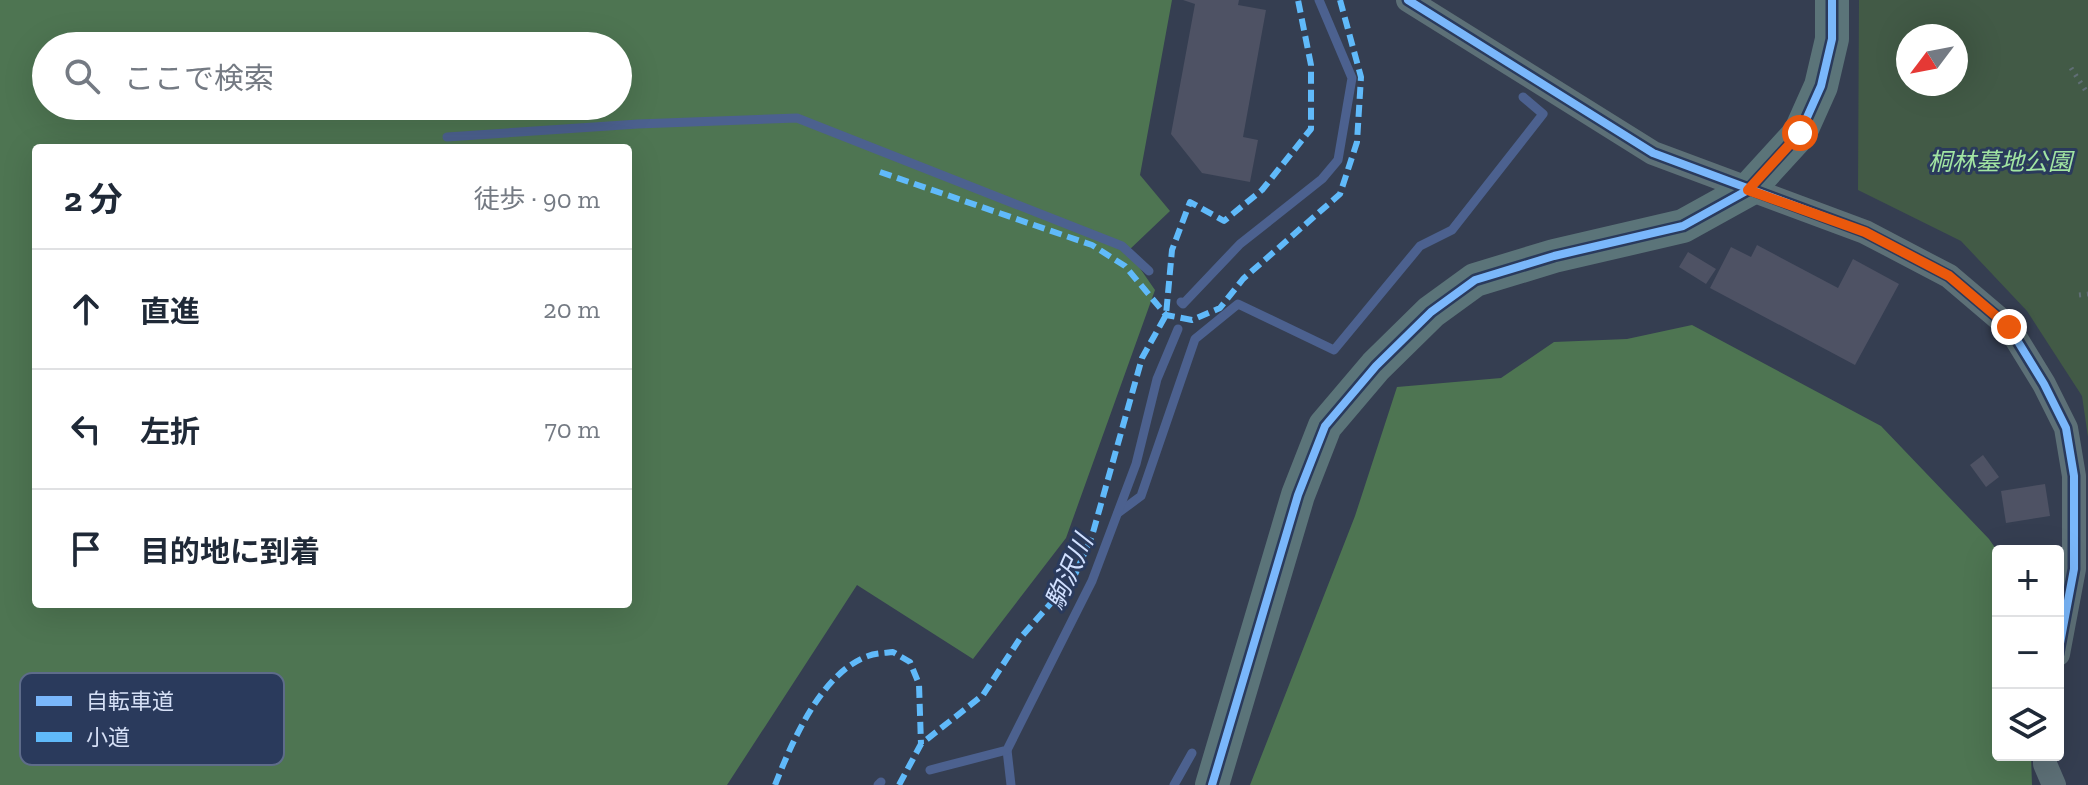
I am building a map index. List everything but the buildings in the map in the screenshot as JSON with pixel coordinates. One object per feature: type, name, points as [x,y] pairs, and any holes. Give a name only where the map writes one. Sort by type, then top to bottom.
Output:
[{"type":"street","points":[[1408,0],[1653,153],[1865,232],[1949,276],[2009,327],[2044,384],[2066,428],[2074,476],[2074,569],[2064,622]]},
{"type":"street","points":[[1212,785],[1298,495],[1325,426],[1376,366],[1431,312],[1475,280],[1554,256],[1683,226],[1748,190],[1800,133],[1821,86],[1832,39],[1832,0]]},
{"type":"street","points":[[2045,761],[2054,785]]},
{"type":"path","points":[[2071,68],[2088,94]]},
{"type":"path","points":[[2079,295],[2088,294]]},
{"type":"green space","points":[[0,0],[1172,0],[1140,175],[1170,211],[1128,251],[1155,290],[1066,538],[973,659],[857,585],[727,785],[0,785]]},
{"type":"green space","name":"桐林墓地公園","points":[[1859,0],[2088,0],[2088,437],[2082,396],[2027,311],[1961,241],[1858,190]]},
{"type":"green space","points":[[1692,325],[1881,426],[1989,539],[1993,545],[1992,761],[2031,761],[2032,785],[1250,785],[1355,516],[1397,387],[1501,378],[1554,342],[1627,339]]},
{"type":"waterway","name":"駒沢川","points":[[1181,302],[1183,304],[1240,244],[1322,179],[1338,160],[1352,78],[1319,0]]},
{"type":"waterway","points":[[1118,513],[1141,496],[1195,339],[1238,304],[1334,350],[1420,246],[1452,230],[1543,114],[1523,97]]},
{"type":"waterway","points":[[447,137],[638,124],[797,118],[1122,246],[1149,271]]},
{"type":"waterway","name":"駒沢川","points":[[930,770],[1007,750],[1092,581],[1136,464],[1157,379],[1178,329]]},
{"type":"waterway","points":[[1007,750],[1011,785]]},
{"type":"waterway","points":[[1174,785],[1192,753]]},
{"type":"waterway","name":"駒沢川","points":[[878,785],[881,782]]},
{"type":"marked path","points":[[899,785],[921,744],[983,695],[1021,637],[1074,577],[1092,536],[1142,358],[1166,315],[1172,250],[1190,202],[1224,221],[1262,190],[1311,129],[1311,65],[1298,0]]},
{"type":"marked path","points":[[880,172],[1092,245],[1125,266],[1166,315],[1192,320],[1220,308],[1243,279],[1340,194],[1357,142],[1361,77],[1340,0]]},
{"type":"marked path","points":[[775,785],[790,749],[822,693],[851,665],[871,655],[893,652],[910,662],[919,684],[921,744]]},
{"type":"cycle path","points":[[1408,0],[1653,153],[1865,232],[1949,276],[2009,327],[2044,384],[2066,428],[2074,476],[2074,569],[2064,622]]},
{"type":"cycle path","points":[[1212,785],[1298,495],[1325,426],[1376,366],[1431,312],[1475,280],[1554,256],[1683,226],[1748,190],[1800,133],[1821,86],[1832,39],[1832,0]]},
{"type":"route","points":[[1800,133],[1748,190],[1865,232],[1949,276],[2009,327]]}]
